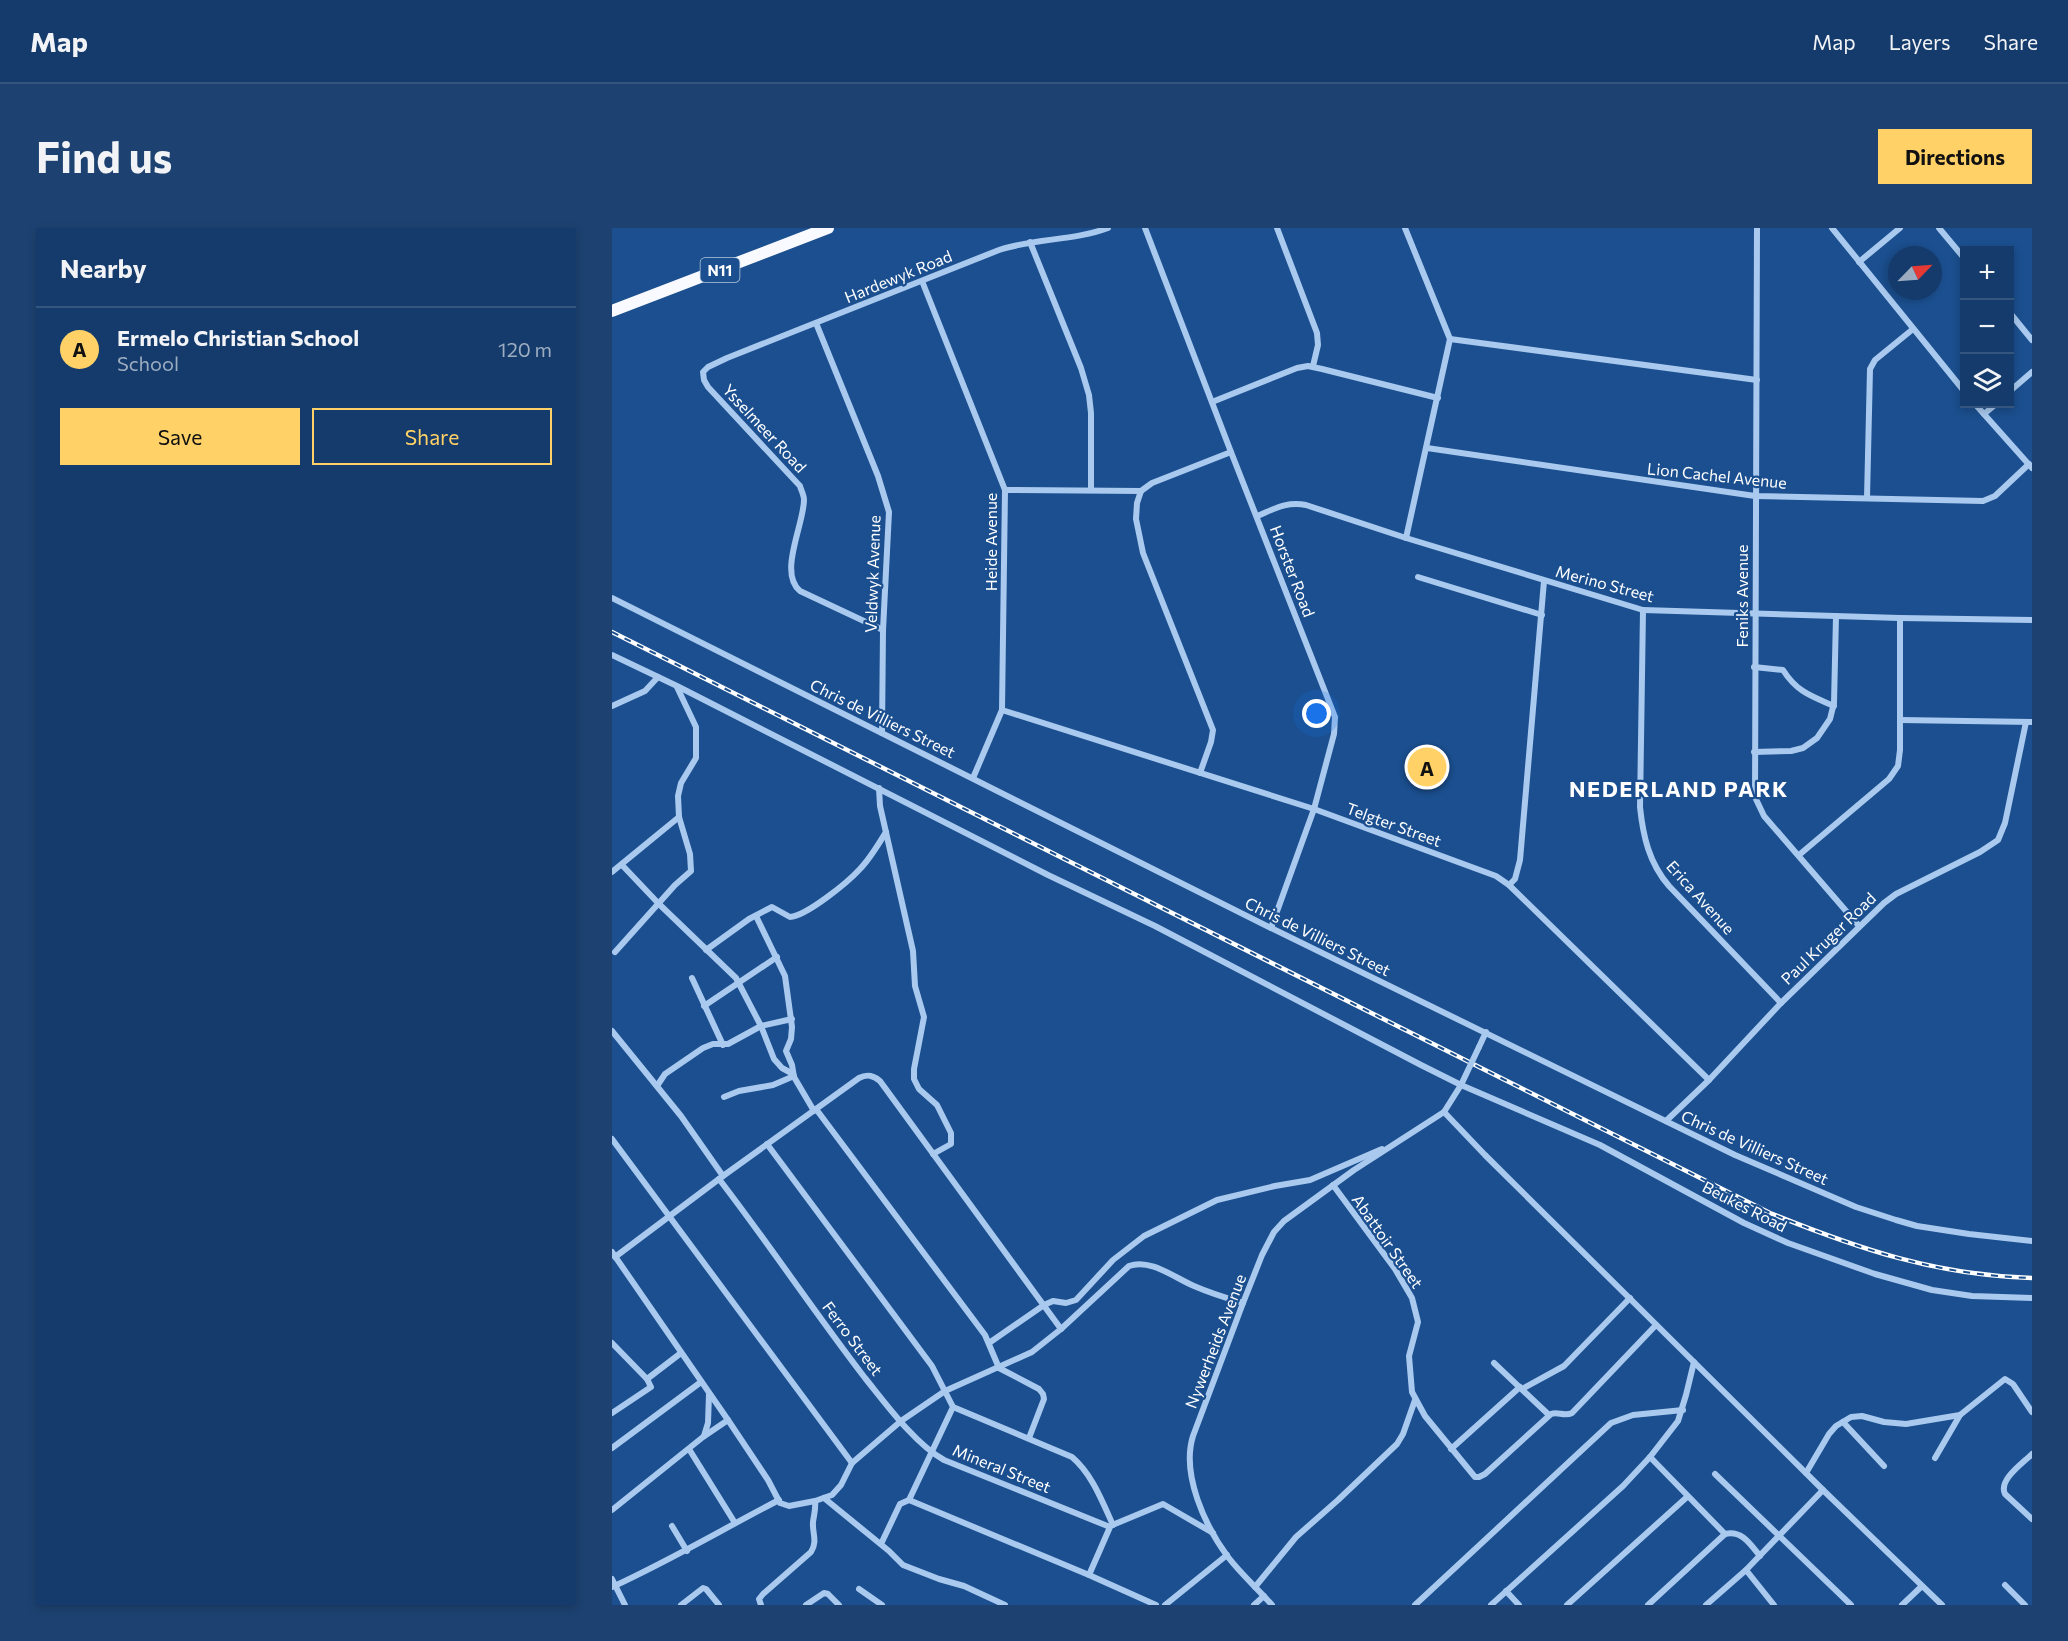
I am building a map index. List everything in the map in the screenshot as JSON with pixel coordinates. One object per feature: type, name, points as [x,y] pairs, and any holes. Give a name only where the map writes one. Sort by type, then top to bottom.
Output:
[{"type":"highway","name":"N11","points":[[612,311],[828,228]]},
{"type":"street","name":"Hardewyk Road","points":[[705,370],[727,358],[999,250],[1108,228]]},
{"type":"street","name":"Horster Road","points":[[1145,228],[1230,452],[1334,713],[1335,727],[1314,809],[1271,928]]},
{"type":"street","points":[[1277,228],[1317,333],[1318,345],[1313,366]]},
{"type":"street","points":[[1405,228],[1450,339],[1406,538]]},
{"type":"street","name":"Feniks Avenue","points":[[1757,228],[1754,667],[1756,803],[1764,816],[1859,926]]},
{"type":"street","points":[[1832,228],[1960,385]]},
{"type":"street","points":[[1859,262],[1900,228]]},
{"type":"street","points":[[1939,228],[1960,252]]},
{"type":"street","points":[[1030,242],[1081,368],[1089,395],[1091,489]]},
{"type":"street","name":"Heide Avenue","points":[[922,281],[1005,490],[1002,710],[973,778]]},
{"type":"street","points":[[2014,318],[2032,340]]},
{"type":"street","name":"Veldwyk Avenue","points":[[816,323],[878,476],[889,512],[883,630],[882,733]]},
{"type":"street","points":[[1867,498],[1870,369],[1875,360],[1913,329]]},
{"type":"street","points":[[1450,339],[1757,380]]},
{"type":"street","points":[[1212,402],[1304,366],[1313,366],[1438,398]]},
{"type":"street","name":"Ysselmeer Road","points":[[705,370],[703,376],[708,387],[800,486],[804,500],[791,569],[794,584],[800,591],[883,630]]},
{"type":"street","points":[[2014,388],[2032,372]]},
{"type":"street","points":[[1979,408],[2030,466]]},
{"type":"street","points":[[1984,414],[1991,408]]},
{"type":"street","name":"Lion Cachel Avenue","points":[[1427,448],[1755,496],[1987,500],[1995,496],[2030,466]]},
{"type":"street","points":[[1200,773],[1211,742],[1212,730],[1143,553],[1136,519],[1137,503],[1142,491],[1152,483],[1230,452]]},
{"type":"street","points":[[1005,490],[1142,491]]},
{"type":"street","name":"Merino Street","points":[[1257,516],[1284,504],[1300,504],[1643,610],[2032,620]]},
{"type":"street","points":[[1418,577],[1542,615]]},
{"type":"street","points":[[1509,885],[1515,879],[1520,860],[1544,581]]},
{"type":"street","name":"Chris de Villiers Street","points":[[612,598],[1271,928],[1735,1155],[1856,1207],[1896,1220],[1917,1226],[2032,1241]]},
{"type":"street","name":"Erica Avenue","points":[[1643,610],[1640,807],[1643,830],[1651,859],[1669,886],[1780,1003]]},
{"type":"street","points":[[1754,752],[1791,751],[1808,746],[1817,738],[1830,718],[1834,706],[1836,616]]},
{"type":"street","points":[[1799,855],[1893,774],[1900,760],[1900,618]]},
{"type":"street","name":"Beukes Road","points":[[612,655],[1048,875],[1155,926],[1461,1085],[1600,1145],[1788,1243],[1875,1274],[1943,1292],[1993,1298],[2032,1298]]},
{"type":"street","points":[[1754,667],[1783,670],[1792,684],[1801,692],[1834,706]]},
{"type":"street","points":[[612,706],[645,691],[658,677]]},
{"type":"street","points":[[615,952],[691,870],[690,854],[679,817],[678,796],[681,783],[696,758],[696,727],[677,686]]},
{"type":"street","name":"Telgter Street","points":[[1002,710],[1314,809],[1496,876],[1509,885],[1709,1080]]},
{"type":"street","points":[[1900,720],[2029,722]]},
{"type":"street","name":"Paul Kruger Road","points":[[1666,1121],[1709,1080],[1780,1003],[1859,926],[1896,894],[1980,852],[1998,840],[2005,824],[2029,722]]},
{"type":"street","points":[[879,788],[879,799],[913,951],[915,986],[924,1017],[914,1079],[919,1089],[937,1105],[952,1137],[950,1145],[933,1154]]},
{"type":"street","points":[[612,872],[679,817]]},
{"type":"street","points":[[706,950],[773,907],[783,915],[790,917],[804,913],[858,870],[886,832]]},
{"type":"street","points":[[622,865],[732,974],[761,1026],[774,1059],[782,1068],[794,1075]]},
{"type":"street","points":[[756,916],[785,976],[792,1018],[792,1036],[786,1051],[794,1075],[815,1110],[985,1335],[997,1369],[1038,1389],[1043,1394],[1043,1402],[1029,1438]]},
{"type":"street","points":[[704,1006],[777,957]]},
{"type":"street","points":[[692,978],[723,1045]]},
{"type":"street","points":[[657,1086],[665,1074],[703,1048],[713,1044],[723,1045],[734,1042],[761,1026],[792,1018]]},
{"type":"street","name":"Ferro Street","points":[[612,1031],[681,1116],[721,1177],[845,1352],[901,1421],[933,1453]]},
{"type":"street","points":[[989,1343],[1044,1305],[1076,1300],[1113,1260],[1144,1236],[1217,1200],[1310,1180],[1373,1152],[1388,1148],[1444,1112],[1461,1085],[1486,1032]]},
{"type":"street","points":[[724,1097],[739,1091],[772,1085],[794,1075]]},
{"type":"street","points":[[1061,1329],[880,1081],[874,1076],[866,1075],[859,1078],[614,1254],[728,1420],[779,1500],[782,1504],[789,1506],[815,1501],[837,1490],[852,1463],[901,1421],[945,1391],[1032,1352],[1061,1329],[1124,1269],[1137,1264],[1157,1268],[1200,1288],[1243,1303]]},
{"type":"street","points":[[1444,1112],[1656,1325],[1942,1605]]},
{"type":"street","points":[[612,1139],[852,1463]]},
{"type":"street","points":[[767,1144],[932,1366],[953,1407],[1068,1455],[1078,1462],[1096,1488],[1112,1526]]},
{"type":"street","name":"Nywerheids Avenue","points":[[1227,1555],[1194,1486],[1189,1460],[1190,1446],[1243,1303],[1262,1255],[1274,1232],[1284,1221],[1388,1148]]},
{"type":"street","name":"Abattoir Street","points":[[1333,1185],[1395,1269],[1415,1304],[1418,1322],[1410,1349],[1409,1364],[1415,1400],[1425,1416],[1471,1473],[1479,1477],[1485,1474],[1549,1415]]},
{"type":"street","points":[[1451,1449],[1521,1388],[1564,1366],[1630,1299]]},
{"type":"street","points":[[1494,1363],[1549,1415],[1556,1413],[1565,1415],[1572,1413],[1656,1325]]},
{"type":"street","points":[[612,1343],[647,1379],[651,1387],[612,1413]]},
{"type":"street","points":[[647,1379],[681,1353]]},
{"type":"street","points":[[1491,1605],[1623,1486],[1650,1457],[1673,1429],[1683,1410],[1694,1362]]},
{"type":"street","points":[[1935,1458],[1960,1415],[2006,1379],[2013,1384],[2032,1412]]},
{"type":"street","points":[[612,1448],[701,1382]]},
{"type":"street","points":[[703,1437],[708,1423],[709,1394]]},
{"type":"street","points":[[1255,1587],[1296,1536],[1397,1444],[1415,1400]]},
{"type":"street","points":[[933,1453],[953,1407]]},
{"type":"street","points":[[1415,1605],[1615,1421],[1633,1415],[1683,1410]]},
{"type":"street","points":[[1806,1473],[1829,1434],[1856,1415],[1884,1422],[1906,1424],[1960,1415]]},
{"type":"street","points":[[612,1510],[703,1437],[728,1420]]},
{"type":"street","points":[[1843,1422],[1884,1466]]},
{"type":"street","points":[[689,1449],[735,1523]]},
{"type":"street","name":"Mineral Street","points":[[881,1544],[899,1505],[909,1500],[933,1453],[944,1460],[1112,1526]]},
{"type":"street","points":[[2032,1454],[2004,1484],[2003,1489],[2005,1494],[2032,1519]]},
{"type":"street","points":[[1650,1457],[1725,1534]]},
{"type":"street","points":[[1715,1474],[1851,1605]]},
{"type":"street","points":[[1706,1605],[1746,1570],[1823,1490]]},
{"type":"street","points":[[1568,1605],[1687,1497]]},
{"type":"street","points":[[824,1498],[908,1568],[958,1583],[1005,1605]]},
{"type":"street","points":[[625,1605],[613,1584],[687,1551],[779,1500]]},
{"type":"street","points":[[909,1500],[1156,1605]]},
{"type":"street","points":[[762,1605],[759,1599],[763,1594],[811,1552],[815,1545],[813,1523],[816,1510],[815,1501]]},
{"type":"street","points":[[1089,1575],[1112,1526],[1163,1504],[1215,1534]]},
{"type":"street","points":[[672,1526],[687,1551]]},
{"type":"street","points":[[1648,1605],[1725,1534],[1741,1535],[1760,1556]]},
{"type":"street","points":[[1165,1605],[1227,1555],[1272,1605]]},
{"type":"street","points":[[1746,1570],[1774,1605]]},
{"type":"street","points":[[2005,1585],[2025,1605]]},
{"type":"street","points":[[1902,1605],[1922,1586]]},
{"type":"street","points":[[681,1605],[703,1588],[719,1605]]},
{"type":"street","points":[[859,1588],[882,1605]]},
{"type":"street","points":[[1506,1591],[1519,1605]]},
{"type":"street","points":[[807,1605],[824,1593],[839,1605]]},
{"type":"street","points":[[1254,1605],[1264,1596]]},
{"type":"railway","points":[[612,632],[1770,1213],[1866,1249],[1930,1266],[1963,1272],[2032,1278]]},
{"type":"place","name":"Ermelo Christian School","points":[[1427,767]]},
{"type":"district","name":"NEDERLAND PARK","points":[[1679,788]]}]
